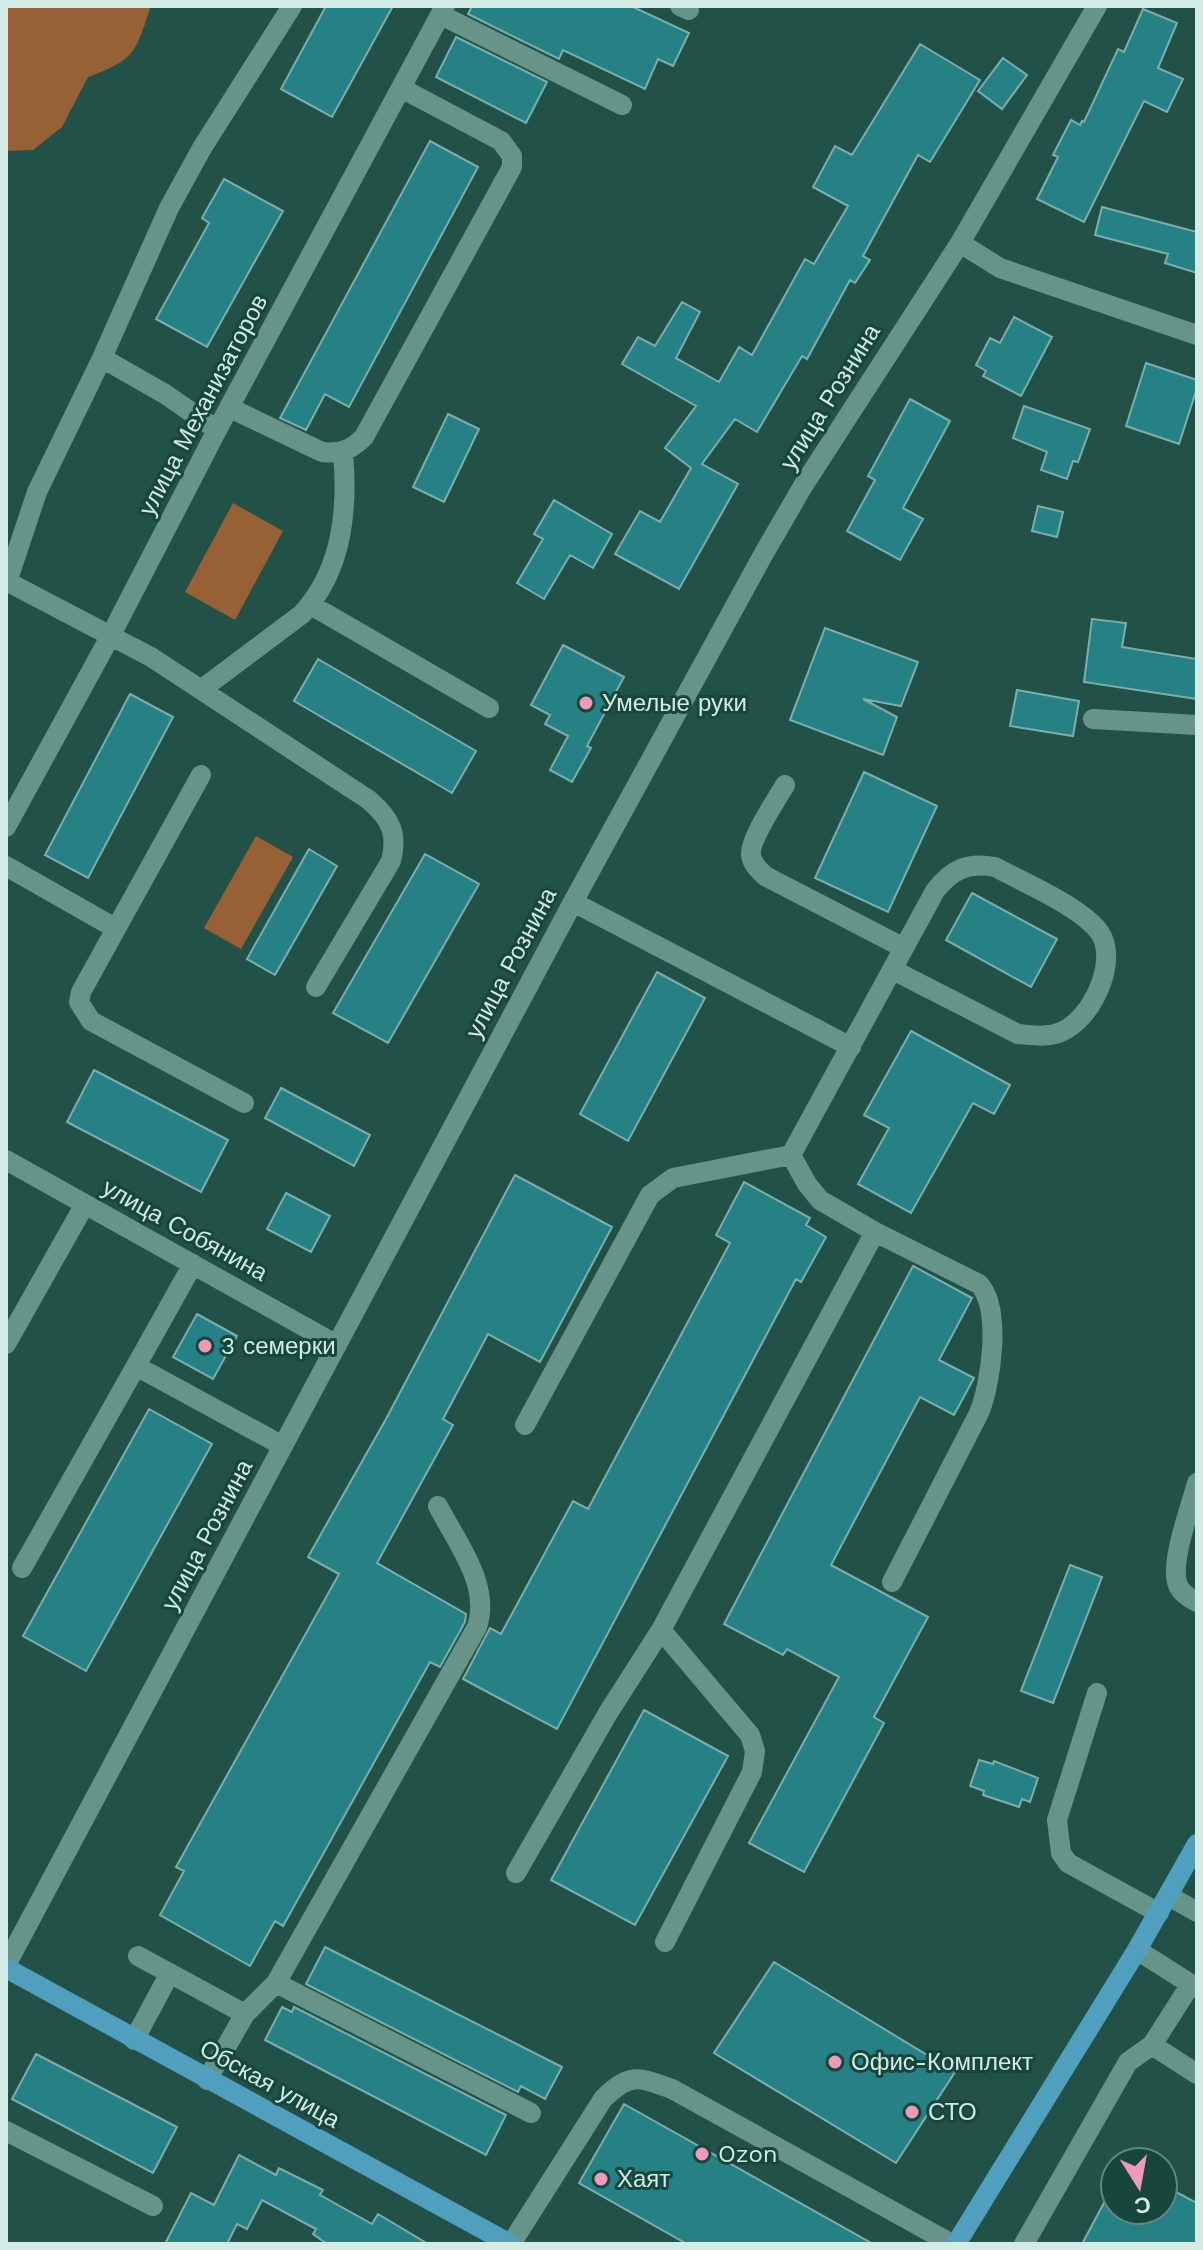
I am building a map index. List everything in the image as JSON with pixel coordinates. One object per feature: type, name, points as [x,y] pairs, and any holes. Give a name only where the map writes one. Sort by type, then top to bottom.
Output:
[{"type":"main road","points":[[954,2244],[1137,1950],[1197,1844]]},
{"type":"main road","name":"Обская улица","points":[[6,1966],[134,2040],[511,2244]]},
{"type":"street","points":[[292,6],[202,148],[169,208],[102,358],[37,492],[6,581],[111,635],[202,689],[384,813],[392,827],[395,844],[391,861],[316,987]]},
{"type":"street","name":"улица Рознина","points":[[6,1966],[573,902],[803,486],[960,243],[1097,6]]},
{"type":"street","points":[[443,10],[622,105]]},
{"type":"street","name":"улица Механизаторов","points":[[6,827],[443,10]]},
{"type":"street","points":[[230,408],[322,452],[343,452],[354,448],[364,437],[512,167],[512,156],[501,141],[401,88]]},
{"type":"street","points":[[960,243],[1000,268],[1197,335]]},
{"type":"street","points":[[102,358],[165,394],[217,430]]},
{"type":"street","points":[[202,689],[311,605],[339,545],[347,491],[343,452]]},
{"type":"street","points":[[311,605],[489,708]]},
{"type":"street","points":[[1093,719],[1197,725]]},
{"type":"street","points":[[201,775],[115,928],[81,992],[79,1002],[91,1021],[244,1103]]},
{"type":"street","points":[[785,785],[753,843],[750,854],[755,866],[765,876],[904,948]]},
{"type":"street","points":[[525,1425],[650,1195],[673,1178],[791,1155],[935,891],[946,876],[961,867],[979,864],[995,867],[1087,918],[1102,935],[1106,957],[1105,978],[1080,1020],[1061,1032],[1041,1036],[1018,1034],[893,970]]},
{"type":"street","points":[[6,866],[115,928]]},
{"type":"street","points":[[573,902],[851,1047]]},
{"type":"street","points":[[791,1155],[820,1200],[875,1232],[979,1284],[989,1301],[992,1355],[986,1395],[892,1582]]},
{"type":"street","name":"улица Собянина","points":[[6,1160],[337,1345]]},
{"type":"street","points":[[6,1344],[85,1204]]},
{"type":"street","points":[[516,1873],[608,1713],[661,1630],[875,1232]]},
{"type":"street","points":[[22,1568],[193,1264]]},
{"type":"street","points":[[136,1366],[283,1446]]},
{"type":"street","points":[[1197,1483],[1176,1566],[1176,1581],[1180,1590],[1197,1602]]},
{"type":"street","points":[[207,2080],[245,2014],[276,1983],[477,1627],[482,1613],[480,1587],[438,1506]]},
{"type":"street","points":[[661,1630],[750,1735],[755,1751],[752,1772],[665,1942]]},
{"type":"street","points":[[1097,1693],[1057,1820],[1061,1853],[1068,1863],[1164,1904],[1197,1912]]},
{"type":"street","points":[[1024,2244],[1128,2062],[1152,2045],[1194,1986],[1137,1950]]},
{"type":"street","points":[[138,1956],[245,2014]]},
{"type":"street","points":[[134,2040],[170,1973]]},
{"type":"street","points":[[276,1983],[531,2113]]},
{"type":"street","points":[[1152,2045],[1197,2074]]},
{"type":"street","points":[[511,2244],[603,2099],[618,2083],[632,2078],[672,2089],[954,2244]]},
{"type":"street","points":[[6,2131],[153,2206]]},
{"type":"shaded area","points":[[6,6],[151,6],[132,52],[116,65],[88,77],[62,127],[33,150],[6,151]]},
{"type":"shaded area","points":[[233,503],[283,531],[235,620],[185,592]]},
{"type":"shaded area","points":[[256,836],[293,857],[241,949],[204,928]]},
{"type":"building","points":[[326,6],[393,6],[332,117],[281,89]]},
{"type":"building","points":[[472,6],[631,6],[689,33],[673,66],[658,59],[645,89],[563,50],[559,59],[468,14]]},
{"type":"building","points":[[1143,9],[1177,23],[1158,68],[1183,79],[1167,112],[1144,101],[1084,222],[1037,199],[1058,157],[1053,155],[1071,120],[1080,125],[1084,122],[1118,49],[1124,52]]},
{"type":"building","points":[[456,37],[547,82],[526,123],[436,77]]},
{"type":"building","points":[[920,44],[980,80],[930,162],[918,155],[863,256],[870,260],[855,283],[850,280],[807,359],[802,356],[757,432],[735,419],[702,464],[738,484],[679,589],[615,554],[640,511],[660,522],[691,468],[665,448],[696,406],[622,364],[638,337],[655,346],[682,302],[700,312],[676,358],[719,382],[739,347],[752,355],[805,259],[814,264],[848,206],[813,187],[835,146],[852,155]]},
{"type":"building","points":[[1003,58],[1027,75],[1002,109],[978,91]]},
{"type":"building","points":[[430,141],[478,167],[349,407],[325,394],[306,430],[280,418]]},
{"type":"building","points":[[224,179],[283,211],[207,347],[156,319],[209,223],[202,218]]},
{"type":"building","points":[[1102,207],[1197,232],[1197,273],[1165,263],[1168,254],[1095,235]]},
{"type":"building","points":[[1014,317],[1052,337],[1021,396],[983,376],[986,371],[976,365],[990,338],[1000,343]]},
{"type":"building","points":[[1146,363],[1197,380],[1179,444],[1126,426]]},
{"type":"building","points":[[910,399],[950,421],[903,508],[923,519],[900,560],[847,531],[875,480],[868,476]]},
{"type":"building","points":[[1024,406],[1090,429],[1078,462],[1073,461],[1067,479],[1041,470],[1047,452],[1013,438]]},
{"type":"building","points":[[448,414],[479,429],[444,502],[413,487]]},
{"type":"building","points":[[554,500],[612,534],[593,568],[570,555],[544,599],[517,583],[543,539],[534,534]]},
{"type":"building","points":[[1038,506],[1063,512],[1057,537],[1032,531]]},
{"type":"building","points":[[1092,619],[1126,623],[1122,647],[1197,659],[1197,699],[1084,682]]},
{"type":"building","points":[[825,628],[918,662],[901,706],[863,699],[897,717],[883,755],[790,720]]},
{"type":"building","points":[[563,645],[624,677],[587,746],[591,748],[572,782],[550,770],[568,736],[545,724],[550,715],[531,705]]},
{"type":"building","points":[[318,659],[476,751],[452,793],[294,701]]},
{"type":"building","points":[[1017,690],[1079,701],[1073,736],[1010,726]]},
{"type":"building","points":[[130,694],[173,717],[88,878],[45,855]]},
{"type":"building","points":[[864,772],[937,806],[888,912],[815,878]]},
{"type":"building","points":[[309,849],[337,866],[275,975],[247,959]]},
{"type":"building","points":[[425,854],[479,884],[388,1043],[333,1013]]},
{"type":"building","points":[[972,893],[1057,939],[1031,987],[946,940]]},
{"type":"building","points":[[657,972],[705,998],[628,1141],[580,1114]]},
{"type":"building","points":[[911,1031],[1010,1085],[994,1114],[973,1103],[911,1213],[858,1184],[889,1128],[864,1115]]},
{"type":"building","points":[[94,1070],[228,1140],[201,1192],[67,1122]]},
{"type":"building","points":[[281,1088],[370,1135],[354,1166],[265,1118]]},
{"type":"building","points":[[515,1175],[612,1227],[540,1362],[488,1334],[443,1419],[453,1425],[377,1563],[466,1614],[465,1622],[440,1667],[430,1662],[283,1926],[275,1921],[250,1966],[160,1915],[184,1871],[176,1867],[339,1574],[308,1557],[386,1419]]},
{"type":"building","points":[[744,1182],[810,1218],[806,1225],[826,1237],[801,1282],[796,1279],[557,1729],[463,1679],[490,1628],[501,1634],[573,1501],[588,1509],[730,1243],[716,1235]]},
{"type":"building","points":[[286,1193],[330,1216],[311,1252],[267,1229]]},
{"type":"building","points":[[913,1266],[972,1298],[939,1360],[974,1378],[954,1415],[920,1397],[831,1565],[928,1617],[874,1717],[884,1723],[804,1872],[749,1843],[839,1677],[787,1649],[783,1655],[724,1624]]},
{"type":"building","name":"3 семерки","points":[[197,1314],[237,1336],[213,1379],[173,1357]]},
{"type":"building","points":[[149,1409],[212,1444],[86,1671],[23,1636]]},
{"type":"building","points":[[1070,1565],[1102,1577],[1053,1703],[1021,1691]]},
{"type":"building","points":[[644,1710],[728,1756],[635,1925],[551,1880]]},
{"type":"building","points":[[979,1760],[993,1764],[994,1761],[1038,1778],[1030,1802],[1022,1799],[1019,1807],[983,1795],[984,1791],[970,1786]]},
{"type":"building","points":[[325,1947],[562,2067],[545,2099],[521,2086],[518,2092],[306,1984]]},
{"type":"building","name":"Офис-Комплект","points":[[774,1962],[955,2072],[896,2163],[714,2053]]},
{"type":"building","points":[[282,2007],[292,2012],[294,2007],[506,2115],[486,2155],[265,2040]]},
{"type":"building","points":[[36,2054],[177,2127],[153,2173],[12,2099]]},
{"type":"building","points":[[624,2104],[873,2244],[687,2244],[579,2183]]},
{"type":"building","points":[[239,2155],[276,2175],[279,2168],[323,2190],[320,2195],[372,2224],[378,2214],[428,2244],[327,2244],[313,2234],[316,2229],[262,2200],[247,2229],[237,2224],[227,2244],[165,2244],[191,2193],[214,2205]]},
{"type":"building","points":[[1179,2193],[1197,2203],[1197,2244],[1082,2244],[1099,2212],[1099,2226],[1179,2226]]},
{"type":"place","name":"Умелые руки","points":[[586,703]]},
{"type":"place","name":"3 семерки","points":[[205,1346]]},
{"type":"place","name":"Офис-Комплект","points":[[835,2062]]},
{"type":"place","name":"СТО","points":[[912,2112]]},
{"type":"place","name":"Ozon","points":[[702,2154]]},
{"type":"place","name":"Хаят","points":[[601,2179]]}]
